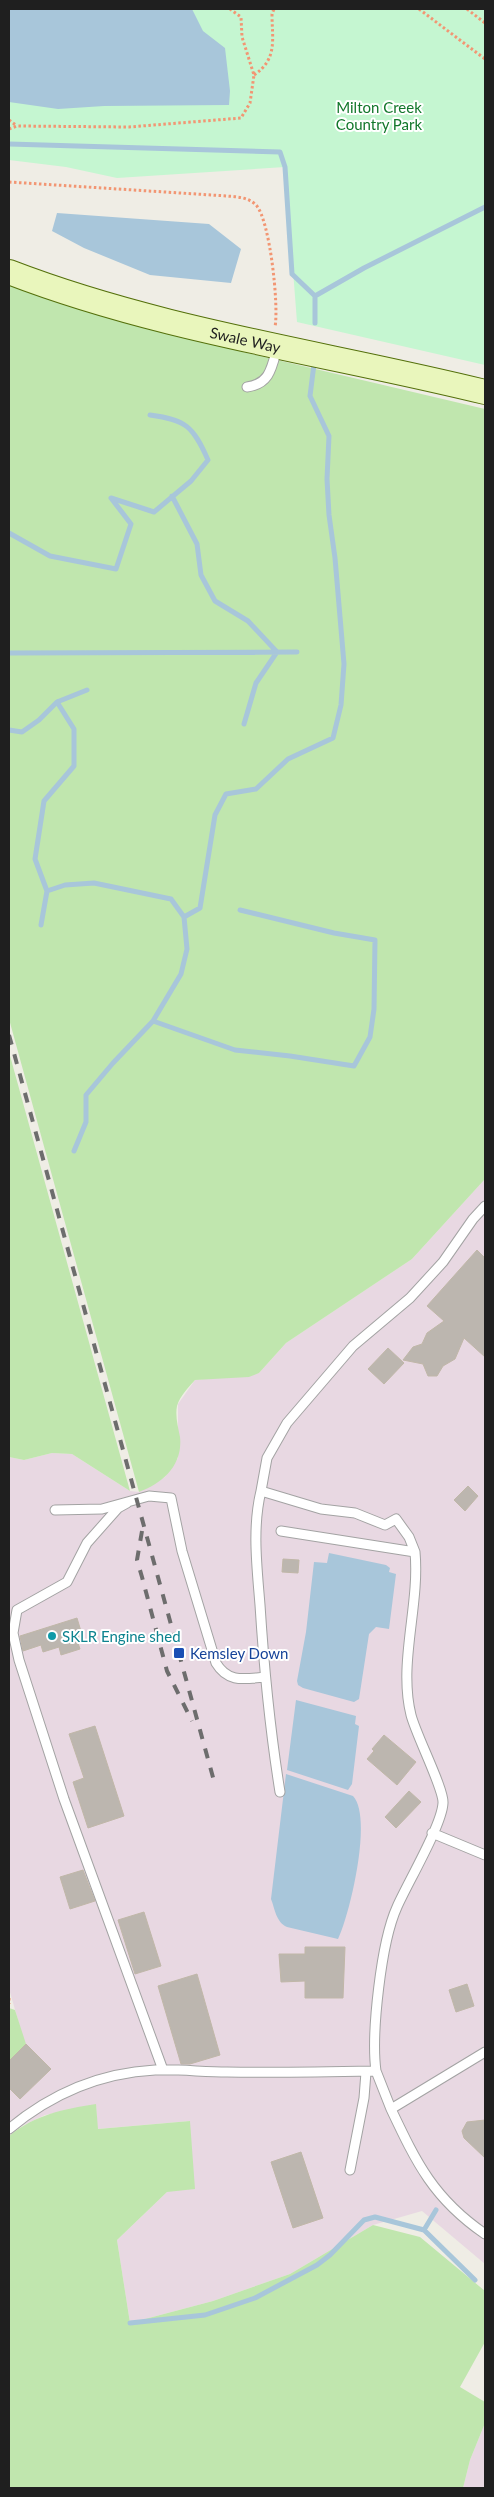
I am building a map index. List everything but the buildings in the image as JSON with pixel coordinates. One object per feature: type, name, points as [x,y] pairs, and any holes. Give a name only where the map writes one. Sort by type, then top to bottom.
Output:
[{"type":"main road","name":"Swale Way","points":[[9,272],[138,314],[485,392]]},
{"type":"lane","points":[[247,387],[258,385],[268,378],[274,344]]},
{"type":"lane","points":[[280,1792],[265,1677],[256,1550],[257,1518],[267,1458],[287,1423],[353,1346],[410,1298],[443,1262],[484,1209]]},
{"type":"lane","points":[[261,1491],[324,1510],[355,1513],[385,1525],[396,1519],[409,1536],[415,1552],[416,1579],[407,1693],[416,1734],[443,1797],[441,1814],[396,1908],[386,1940],[374,2043],[376,2071],[391,2109],[434,2189],[458,2215],[485,2234]]},
{"type":"lane","points":[[55,1510],[102,1509],[154,1495],[168,1496],[172,1499],[182,1551],[216,1662],[225,1674],[235,1679],[265,1677]]},
{"type":"lane","points":[[126,1503],[118,1508],[87,1542],[66,1582],[17,1610],[13,1632],[19,1660],[64,1799],[163,2070]]},
{"type":"lane","points":[[281,1531],[415,1552]]},
{"type":"lane","points":[[432,1833],[485,1855]]},
{"type":"lane","points":[[391,2109],[485,2052]]},
{"type":"lane","points":[[9,2129],[40,2104],[65,2091],[116,2076],[163,2070],[376,2071]]},
{"type":"lane","points":[[350,2170],[364,2098],[366,2072]]},
{"type":"path","points":[[9,129],[17,126],[129,127],[241,118],[250,104],[254,75],[242,37],[241,17],[230,9]]},
{"type":"path","points":[[254,75],[264,68],[272,55],[272,14],[274,9]]},
{"type":"path","points":[[418,9],[485,59]]},
{"type":"path","points":[[467,9],[485,23]]},
{"type":"path","points":[[9,120],[17,126]]},
{"type":"path","points":[[9,182],[227,196],[250,201],[258,208],[263,220],[272,263],[276,318],[274,344]]},
{"type":"path","points":[[9,1998],[9,2004]]},
{"type":"shaded area","points":[[485,1179],[485,2264],[422,2211],[373,2225],[290,2274],[213,2301],[130,2323],[117,2240],[167,2192],[190,2121],[97,2129],[96,2105],[45,2115],[22,2126],[9,2136],[9,2061],[25,2044],[9,1989],[9,1457],[24,1460],[52,1453],[72,1454],[130,1491],[139,1492],[165,1477],[178,1458],[178,1404],[195,1380],[259,1373],[286,1343],[412,1259]]},
{"type":"shaded area","points":[[485,2423],[485,2488],[463,2488],[470,2460]]},
{"type":"green space","name":"Milton Creek Country Park","points":[[9,9],[485,9],[485,365],[297,322],[285,167],[117,178],[66,167],[9,160]]},
{"type":"green space","points":[[9,276],[243,352],[485,409],[485,1179],[412,1259],[286,1343],[259,1373],[249,1377],[195,1380],[182,1395],[176,1410],[180,1447],[175,1464],[170,1472],[156,1484],[139,1492],[9,1019]]},
{"type":"green space","points":[[9,1052],[130,1491],[72,1454],[52,1453],[24,1460],[9,1457]]},
{"type":"green space","points":[[9,2008],[15,2010],[26,2044],[9,2061]]},
{"type":"green space","points":[[96,2104],[98,2129],[190,2121],[195,2189],[167,2192],[117,2240],[130,2323],[213,2301],[290,2274],[373,2225],[420,2237],[485,2291],[485,2342],[460,2387],[485,2402],[485,2423],[470,2460],[463,2488],[9,2488],[9,2136],[39,2118],[72,2108]]},
{"type":"water","points":[[9,9],[192,9],[203,31],[225,48],[230,91],[229,105],[104,106],[58,109],[9,102]]},
{"type":"water","points":[[57,213],[209,224],[241,249],[231,283],[150,275],[84,248],[52,231]]},
{"type":"water","points":[[329,1553],[386,1565],[390,1568],[389,1572],[396,1574],[389,1629],[376,1627],[369,1634],[359,1699],[354,1702],[303,1688],[298,1685],[297,1681],[306,1632],[314,1562],[327,1563]]},
{"type":"water","points":[[296,1700],[356,1716],[355,1724],[359,1726],[352,1784],[348,1790],[287,1770]]},
{"type":"water","points":[[286,1774],[353,1796],[359,1807],[361,1824],[358,1866],[348,1909],[338,1939],[283,1925],[278,1919],[271,1899]]},
{"type":"waterway","points":[[9,144],[280,152],[285,167],[292,274],[315,296],[315,323]]},
{"type":"waterway","points":[[315,296],[364,268],[485,207]]},
{"type":"waterway","points":[[184,917],[200,908],[215,815],[226,794],[256,789],[288,759],[333,738],[341,705],[344,664],[335,558],[329,515],[327,479],[329,436],[310,396],[314,364]]},
{"type":"waterway","points":[[9,533],[50,556],[116,569],[131,524],[111,498],[154,512],[191,481],[208,460],[198,439],[187,427],[172,419],[150,415]]},
{"type":"waterway","points":[[172,496],[197,544],[201,575],[215,601],[248,621],[277,652],[256,683],[244,724]]},
{"type":"waterway","points":[[9,653],[297,652]]},
{"type":"waterway","points":[[9,730],[22,732],[39,720],[57,702],[87,690]]},
{"type":"waterway","points":[[41,925],[47,891],[35,859],[44,801],[74,766],[74,729],[57,702]]},
{"type":"waterway","points":[[47,891],[65,885],[94,883],[171,899],[184,917],[187,949],[181,974],[153,1021],[86,1095],[86,1122],[74,1151]]},
{"type":"waterway","points":[[153,1021],[235,1050],[354,1066],[370,1037],[374,1009],[375,940],[334,933],[240,910]]},
{"type":"waterway","points":[[424,2230],[436,2210]]},
{"type":"waterway","points":[[130,2323],[205,2315],[255,2298],[317,2265],[330,2255],[364,2220],[375,2217],[424,2230],[475,2280]]},
{"type":"railway","points":[[9,1035],[214,1781]]},
{"type":"railway","points":[[142,1531],[137,1560],[167,1671],[192,1721]]},
{"type":"place","name":"SKLR Engine shed","points":[[52,1636]]},
{"type":"place","name":"Kemsley Down","points":[[179,1653]]}]
